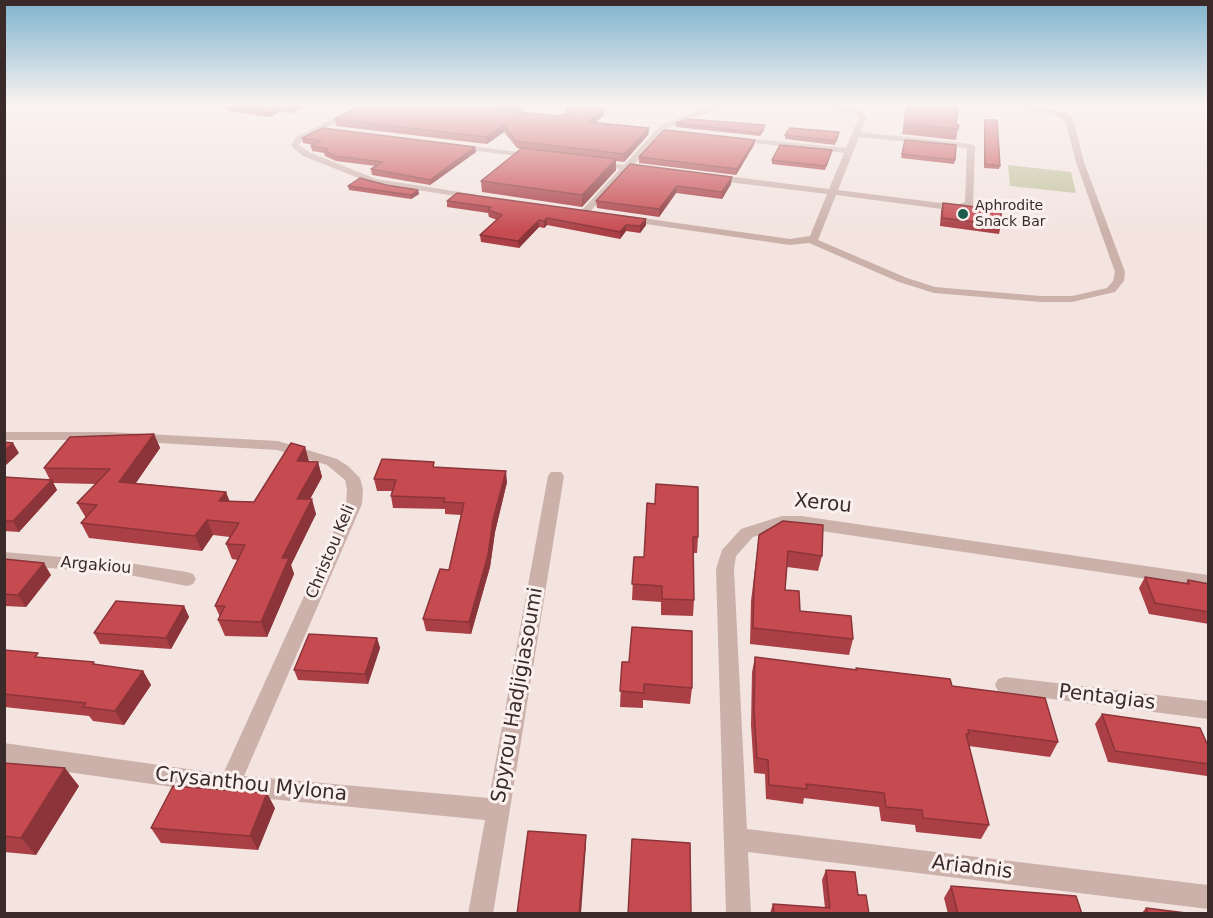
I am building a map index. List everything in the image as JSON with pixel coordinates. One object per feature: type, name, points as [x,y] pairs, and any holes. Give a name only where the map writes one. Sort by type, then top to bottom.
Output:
[{"type":"street","points":[[297,147],[297,149],[374,181],[469,196],[479,194]]},
{"type":"street","points":[[463,147],[541,157]]},
{"type":"street","points":[[584,213],[645,147]]},
{"type":"street","points":[[810,147],[848,151]]},
{"type":"street","points":[[618,218],[790,242],[810,240],[816,236],[850,147]]},
{"type":"street","points":[[696,175],[957,208],[970,204],[971,147]]},
{"type":"street","points":[[810,240],[903,280],[934,290],[1041,299],[1072,298],[1111,290],[1118,281],[1120,272],[1076,147]]},
{"type":"street","points":[[511,161],[519,154]]},
{"type":"street","points":[[584,162],[661,171]]},
{"type":"street","points":[[573,211],[596,214]]},
{"type":"street","name":"Christou Keli","points":[[4,436],[109,436],[278,446],[332,462],[351,478],[355,489],[354,504],[229,784]]},
{"type":"street","name":"Spyrou Hadjigiasoumi","points":[[480,914],[556,476]]},
{"type":"street","name":"Xerou","points":[[739,914],[725,569],[728,554],[747,533],[782,522],[801,522],[1209,582]]},
{"type":"street","name":"Argakiou","points":[[4,558],[129,568],[187,579]]},
{"type":"street","name":"Pentagias","points":[[1005,685],[1209,710]]},
{"type":"street","name":"Crysanthou Mylona","points":[[4,753],[229,784],[497,810]]},
{"type":"street","name":"Ariadnis","points":[[736,839],[1209,897]]},
{"type":"green space","points":[[1008,165],[1071,172],[1076,193],[1010,186]]},
{"type":"building","points":[[316,147],[475,147],[430,180],[371,169],[383,162],[335,156],[324,151],[328,149]]},
{"type":"building","points":[[565,147],[631,147],[624,154]]},
{"type":"building","points":[[648,147],[751,147],[737,169],[639,157]]},
{"type":"building","points":[[779,147],[832,150],[826,166],[772,160]]},
{"type":"building","points":[[904,147],[956,147],[955,160],[902,154]]},
{"type":"building","points":[[985,147],[999,147],[1000,166],[985,164]]},
{"type":"building","points":[[522,148],[616,159],[582,195],[481,181]]},
{"type":"building","points":[[630,164],[732,177],[722,192],[677,186],[659,209],[596,201]]},
{"type":"building","points":[[360,178],[418,190],[411,195],[348,186]]},
{"type":"building","points":[[457,193],[646,219],[640,226],[626,225],[620,232],[547,218],[544,221],[539,220],[518,241],[480,235],[502,215],[488,210],[491,207],[447,201]]},
{"type":"building","points":[[943,203],[1001,210],[1001,225],[942,218]]},
{"type":"building","points":[[154,434],[119,482],[226,492],[219,501],[254,502],[291,443],[305,447],[297,461],[318,462],[297,499],[312,499],[282,558],[289,558],[261,622],[218,620],[225,606],[215,606],[245,545],[226,544],[239,523],[207,520],[195,536],[81,523],[97,505],[77,503],[110,469],[44,468],[70,437]]},
{"type":"building","points":[[4,442],[13,443],[4,451]]},
{"type":"building","points":[[382,459],[434,462],[433,467],[506,471],[493,520],[488,555],[469,622],[423,619],[440,569],[449,570],[464,503],[443,502],[445,498],[391,496],[396,480],[374,479]]},
{"type":"building","points":[[4,477],[52,480],[13,521],[4,521]]},
{"type":"building","points":[[656,484],[698,487],[698,537],[693,537],[694,600],[662,599],[662,586],[632,584],[634,557],[644,557],[647,503],[655,504]]},
{"type":"building","points":[[783,521],[823,525],[822,556],[788,551],[785,590],[799,591],[800,611],[851,616],[853,639],[753,628],[759,535]]},
{"type":"building","points":[[4,559],[44,563],[18,595],[4,594]]},
{"type":"building","points":[[1145,577],[1189,584],[1188,580],[1209,584],[1209,612],[1155,603]]},
{"type":"building","points":[[116,601],[184,606],[166,638],[94,633]]},
{"type":"building","points":[[632,627],[692,631],[692,688],[644,684],[644,693],[620,691],[622,662],[629,662]]},
{"type":"building","points":[[309,634],[377,638],[365,674],[294,670]]},
{"type":"building","points":[[4,650],[38,653],[35,657],[94,662],[93,664],[143,671],[115,711],[83,707],[86,703],[4,694]]},
{"type":"building","points":[[755,657],[950,679],[952,686],[1045,698],[1058,742],[968,730],[969,734],[966,734],[989,825],[923,818],[922,810],[886,807],[884,793],[806,784],[807,789],[769,785],[768,760],[757,758],[754,710]]},
{"type":"building","points":[[1102,714],[1200,728],[1209,748],[1209,764],[1115,751]]},
{"type":"building","points":[[4,763],[65,768],[21,838],[4,836]]},
{"type":"building","points":[[173,786],[267,793],[250,836],[151,828]]},
{"type":"building","points":[[528,831],[586,835],[579,914],[517,914]]},
{"type":"building","points":[[632,839],[690,843],[691,914],[628,914]]},
{"type":"building","points":[[826,870],[855,872],[858,895],[866,895],[869,914],[774,914],[773,904],[830,908]]},
{"type":"building","points":[[951,886],[1076,896],[1082,914],[958,914]]},
{"type":"building","points":[[1146,908],[1194,914],[1148,914]]},
{"type":"place","name":"Aphrodite Snack Bar","points":[[963,214]]}]
